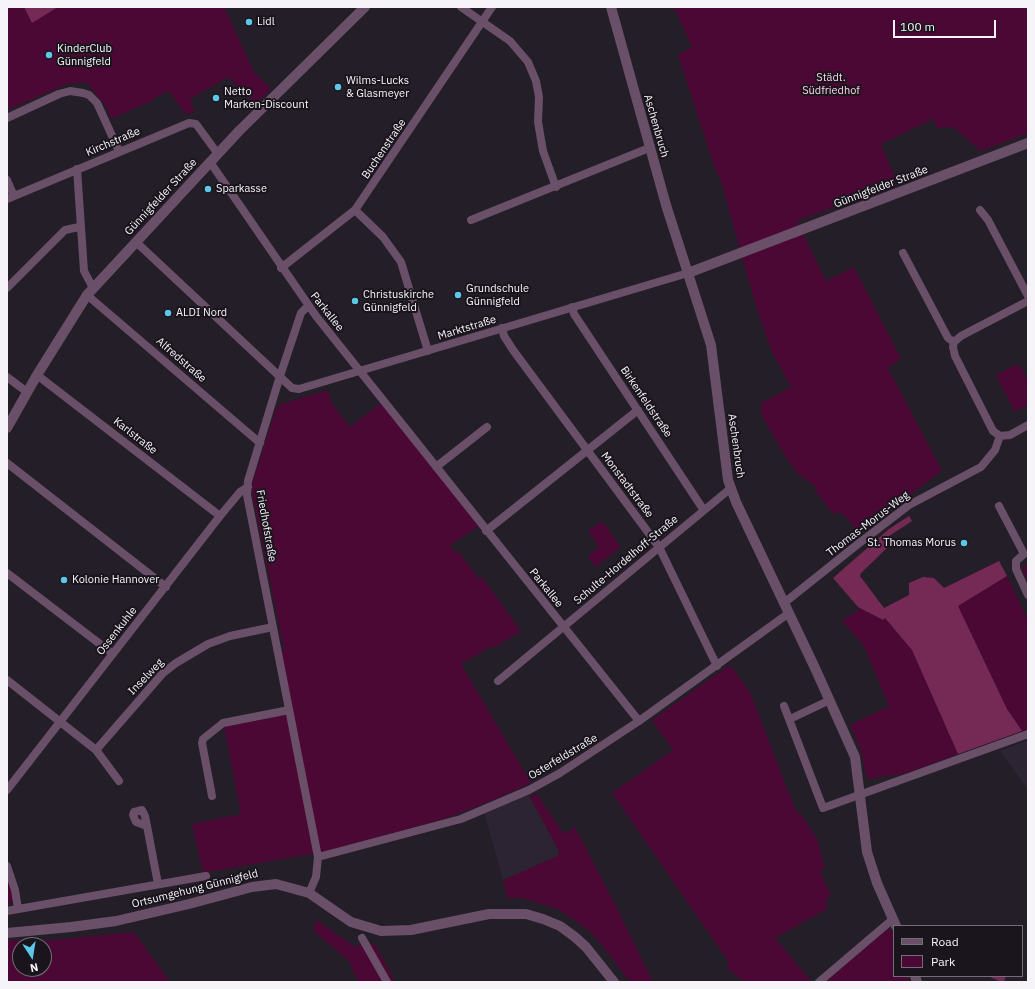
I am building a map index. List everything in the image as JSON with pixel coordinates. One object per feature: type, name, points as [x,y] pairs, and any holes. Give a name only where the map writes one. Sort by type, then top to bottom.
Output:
[{"type":"street","name":"Günnigfelder Straße","points":[[7,428],[37,375],[90,291],[210,162],[365,7]]},
{"type":"street","points":[[461,7],[510,41],[528,62],[536,81],[539,97],[538,122],[543,151],[556,187]]},
{"type":"street","name":"Buchenstraße","points":[[281,268],[355,210],[492,7]]},
{"type":"street","name":"Aschenbruch","points":[[610,7],[649,148],[714,357],[725,465],[731,488],[855,757],[867,852],[877,883],[894,923]]},
{"type":"street","points":[[7,118],[60,94],[70,91],[83,92],[89,95],[97,103],[119,151]]},
{"type":"street","name":"Kirchstraße","points":[[10,198],[119,151],[189,123],[196,124],[218,154]]},
{"type":"street","name":"Günnigfelder Straße","points":[[688,273],[1028,143]]},
{"type":"street","points":[[471,220],[556,187],[649,148]]},
{"type":"street","name":"Parkallee","points":[[210,162],[308,306],[639,721]]},
{"type":"street","points":[[77,169],[79,227],[84,271],[90,291]]},
{"type":"street","points":[[7,180],[10,198]]},
{"type":"street","points":[[355,210],[383,237],[401,262],[428,351]]},
{"type":"street","points":[[980,210],[988,220],[1028,296]]},
{"type":"street","points":[[7,288],[65,230],[79,227]]},
{"type":"street","name":"Marktstraße","points":[[136,242],[292,388],[299,389],[688,273]]},
{"type":"street","points":[[903,253],[948,338],[954,342]]},
{"type":"street","name":"Alfredstraße","points":[[90,291],[260,443]]},
{"type":"street","points":[[1028,301],[961,336],[954,342],[953,347],[962,372],[993,431],[1000,436],[1010,435],[1028,425]]},
{"type":"street","name":"Friedhofstraße","points":[[308,306],[301,313],[280,376],[260,443],[247,495],[318,857],[316,877],[309,893]]},
{"type":"street","name":"Birkenfeldstraße","points":[[572,307],[574,314],[703,509]]},
{"type":"street","name":"Monstadtstraße","points":[[502,328],[504,336],[513,350],[659,547],[717,666]]},
{"type":"street","name":"Karlstraße","points":[[37,375],[220,516]]},
{"type":"street","points":[[7,377],[27,392]]},
{"type":"street","points":[[486,531],[638,410]]},
{"type":"street","points":[[436,467],[487,427]]},
{"type":"street","name":"Thomas-Morus-Weg","points":[[784,603],[909,505],[981,467],[996,450],[1000,436]]},
{"type":"street","points":[[7,463],[166,587]]},
{"type":"street","name":"Ossenkuhle","points":[[7,790],[220,516],[240,492],[248,487]]},
{"type":"street","name":"Schulte-Hordelhoff-Straße","points":[[498,681],[703,509],[731,488]]},
{"type":"street","points":[[999,506],[1026,552],[1018,557],[1015,566],[1017,574],[1028,595]]},
{"type":"street","points":[[7,573],[113,654]]},
{"type":"street","name":"Osterfeldstraße","points":[[318,857],[442,824],[487,808],[529,790],[560,773],[639,721],[789,613]]},
{"type":"street","name":"Inselweg","points":[[96,750],[163,673],[176,663],[208,644],[230,636],[273,627]]},
{"type":"street","points":[[7,680],[62,721],[96,750],[119,781]]},
{"type":"street","points":[[790,719],[830,700]]},
{"type":"street","points":[[784,706],[823,808],[860,796],[1028,734]]},
{"type":"street","points":[[212,796],[202,743],[203,738],[223,723],[289,710]]},
{"type":"street","points":[[147,826],[158,884]]},
{"type":"street","points":[[7,866],[15,890],[18,909]]},
{"type":"street","points":[[7,911],[206,876]]},
{"type":"street","name":"Ortsumgehung Günnigfeld","points":[[7,933],[64,928],[116,920],[189,904],[265,884],[285,885],[309,893],[351,922],[381,931],[410,930],[489,914],[526,914],[543,919],[560,926],[580,942],[614,982]]},
{"type":"street","points":[[819,982],[894,923]]},
{"type":"street","points":[[362,938],[386,982]]},
{"type":"shaded area","points":[[24,7],[58,7],[32,23]]},
{"type":"shaded area","points":[[909,516],[912,521],[883,540],[888,547],[861,573],[860,576],[884,608],[909,595],[909,583],[923,577],[934,578],[944,588],[999,561],[1007,576],[958,606],[1007,709],[1022,731],[958,754],[912,650],[885,618],[883,620],[858,607],[833,578],[889,529]]},
{"type":"shaded area","points":[[1028,740],[1028,790],[1000,751]]},
{"type":"shaded area","points":[[523,794],[530,797],[559,851],[558,856],[503,880],[484,812]]},
{"type":"shaded area","points":[[990,977],[1006,977],[1004,982]]},
{"type":"green space","points":[[7,7],[24,7],[32,23],[58,7],[101,7],[102,9],[105,7],[224,7],[254,72],[271,89],[256,104],[228,77],[190,99],[193,104],[191,105],[195,111],[186,115],[169,91],[155,97],[156,99],[111,119],[106,106],[86,82],[67,84],[7,110]]},
{"type":"green space","name":"Städt. Südfriedhof","points":[[674,7],[1028,7],[1028,133],[981,151],[953,127],[937,128],[933,119],[881,144],[897,183],[797,221],[826,281],[854,267],[901,359],[888,368],[942,471],[859,532],[841,512],[839,514],[837,512],[833,514],[815,490],[816,487],[797,473],[782,451],[762,416],[761,403],[791,387],[772,352],[755,303],[721,181],[715,169],[678,55],[692,47]]},
{"type":"green space","points":[[1015,365],[1021,367],[1028,381],[1028,405],[1015,412],[996,375]]},
{"type":"green space","points":[[328,390],[331,402],[350,427],[381,403],[479,526],[450,545],[455,553],[458,551],[479,579],[482,577],[521,631],[494,648],[492,646],[461,664],[531,783],[481,805],[443,819],[382,836],[322,852],[203,873],[192,824],[241,814],[224,726],[293,712],[281,652],[284,649],[251,487],[276,409],[279,405]]},
{"type":"green space","points":[[602,521],[621,547],[595,567],[588,556],[599,547],[588,531]]},
{"type":"green space","points":[[1028,564],[1028,582],[1021,568]]},
{"type":"green space","points":[[1007,576],[1028,620],[1028,729],[1022,731],[1007,709],[958,606]]},
{"type":"green space","points":[[861,608],[882,620],[885,618],[912,650],[958,754],[907,773],[867,779],[860,747],[850,725],[889,706],[864,646],[842,621]]},
{"type":"green space","points":[[730,665],[750,692],[797,814],[800,813],[817,839],[825,869],[819,871],[831,894],[826,900],[827,909],[775,938],[812,982],[744,982],[728,969],[728,961],[612,793],[673,750],[652,720]]},
{"type":"green space","points":[[537,794],[564,834],[575,827],[653,982],[630,982],[598,940],[588,930],[560,910],[523,898],[507,898],[503,880],[558,856],[559,851],[530,797]]},
{"type":"green space","points":[[7,876],[14,902],[7,903]]},
{"type":"green space","points":[[315,919],[354,946],[375,944],[395,982],[358,982],[349,961],[314,931]]},
{"type":"green space","points":[[887,929],[891,930],[893,933],[893,977],[908,977],[908,982],[825,982]]},
{"type":"green space","points":[[134,932],[170,982],[7,982],[7,940],[12,940],[12,977],[52,977],[52,940]]},
{"type":"place","name":"Lidl","points":[[249,22]]},
{"type":"place","name":"KinderClub Günnigfeld","points":[[49,55]]},
{"type":"place","name":"Wilms-Lucks & Glasmeyer","points":[[338,87]]},
{"type":"place","name":"Netto Marken-Discount","points":[[216,98]]},
{"type":"place","name":"Sparkasse","points":[[208,189]]},
{"type":"place","name":"Grundschule Günnigfeld","points":[[458,295]]},
{"type":"place","name":"Christuskirche Günnigfeld","points":[[355,301]]},
{"type":"place","name":"ALDI Nord","points":[[168,313]]},
{"type":"place","name":"St. Thomas Morus","points":[[964,543]]},
{"type":"place","name":"Kolonie Hannover","points":[[64,580]]}]
